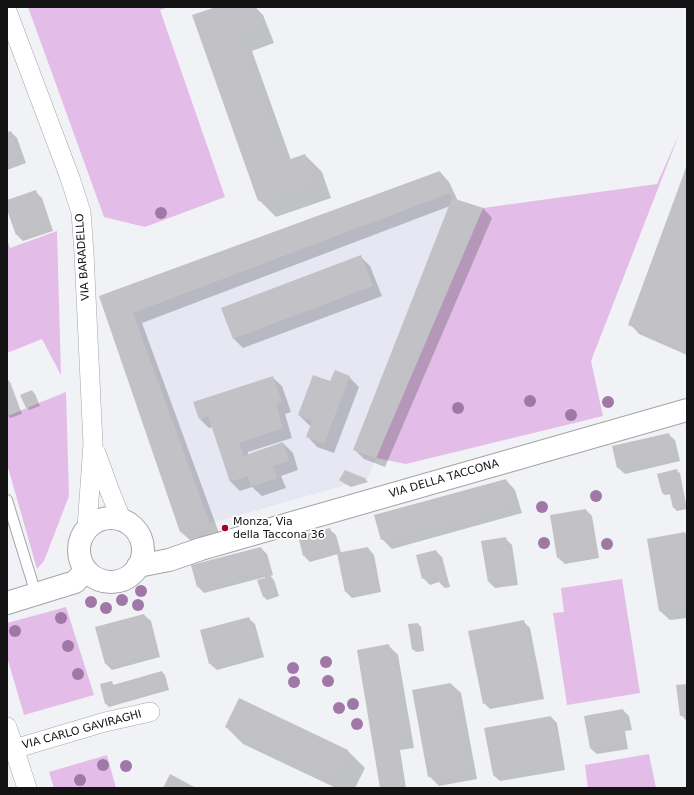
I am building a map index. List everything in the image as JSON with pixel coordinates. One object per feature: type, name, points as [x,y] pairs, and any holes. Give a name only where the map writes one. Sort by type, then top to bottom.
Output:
[{"type":"main road","name":"VIA DELLA TACCONA","points":[[138,566],[169,560],[201,549],[687,410]]},
{"type":"main road","points":[[112,517],[121,519],[130,524],[137,531],[142,541],[142,558],[132,574],[113,582],[103,581],[93,577],[86,570],[78,553],[79,544],[82,535],[94,522],[103,518],[112,517]]},
{"type":"main road","name":"VIA DELLA TACCONA","points":[[142,541],[168,548],[201,549]]},
{"type":"main road","points":[[7,603],[75,582],[86,570]]},
{"type":"street","name":"VIA BARADELLO","points":[[7,11],[70,178],[81,212],[93,444],[87,528]]},
{"type":"street","name":"VIA BARADELLO","points":[[93,444],[121,519]]},
{"type":"street","name":"VIA CARLO GAVIRAGHI","points":[[14,749],[105,722],[150,712]]},
{"type":"street","points":[[7,727],[26,788]]},
{"type":"lane","points":[[7,500],[36,594]]},
{"type":"shaded area","points":[[28,7],[168,7],[160,10],[225,197],[145,227],[104,217]]},
{"type":"shaded area","points":[[680,132],[591,361],[603,416],[406,464],[376,458],[483,208],[657,184]]},
{"type":"shaded area","points":[[440,171],[452,198],[483,208],[367,479],[180,532],[99,296]]},
{"type":"shaded area","points":[[57,231],[61,375],[42,339],[7,353],[7,239],[10,248]]},
{"type":"shaded area","points":[[66,392],[69,496],[44,561],[37,569],[7,464],[7,416]]},
{"type":"shaded area","points":[[622,579],[640,693],[567,705],[553,613],[564,612],[561,588]]},
{"type":"shaded area","points":[[66,607],[94,695],[24,715],[7,657],[7,623]]},
{"type":"shaded area","points":[[649,754],[656,788],[588,788],[585,765]]},
{"type":"shaded area","points":[[107,755],[116,788],[54,788],[49,772]]},
{"type":"building","points":[[216,7],[250,7],[257,26],[236,34],[282,162],[305,154],[314,181],[258,201],[192,15]]},
{"type":"building","points":[[11,131],[20,157],[7,161],[7,132]]},
{"type":"building","points":[[687,165],[687,350],[628,325]]},
{"type":"building","points":[[440,171],[450,193],[133,313],[210,524],[180,532],[99,296]]},
{"type":"building","points":[[36,190],[48,224],[16,235],[7,210],[7,200]]},
{"type":"building","points":[[452,198],[483,208],[376,458],[353,450]]},
{"type":"building","points":[[361,255],[373,286],[233,339],[221,308]]},
{"type":"building","points":[[335,370],[350,376],[324,444],[306,437],[312,421],[298,415],[313,375],[330,381]]},
{"type":"building","points":[[273,376],[282,402],[276,404],[283,428],[239,443],[243,456],[283,442],[289,461],[273,466],[277,478],[251,487],[248,476],[230,482],[208,416],[199,419],[193,402]]},
{"type":"building","points":[[7,377],[20,411],[7,416]]},
{"type":"building","points":[[32,390],[38,403],[26,408],[20,395]]},
{"type":"building","points":[[669,433],[674,455],[617,468],[612,446]]},
{"type":"building","points":[[677,469],[685,506],[673,508],[669,491],[662,493],[657,474]]},
{"type":"building","points":[[345,470],[367,479],[347,485],[339,480]]},
{"type":"building","points":[[506,479],[513,504],[381,540],[374,515]]},
{"type":"building","points":[[586,509],[593,552],[557,558],[550,515]]},
{"type":"building","points":[[330,528],[335,547],[303,556],[298,536]]},
{"type":"building","points":[[685,532],[687,544],[687,607],[659,611],[647,539]]},
{"type":"building","points":[[506,537],[512,578],[488,582],[481,541]]},
{"type":"building","points":[[261,547],[267,569],[197,587],[191,565]]},
{"type":"building","points":[[368,547],[376,586],[345,592],[337,553]]},
{"type":"building","points":[[436,550],[445,580],[438,582],[436,575],[422,579],[416,555]]},
{"type":"building","points":[[271,576],[277,593],[263,597],[257,580]]},
{"type":"building","points":[[144,614],[155,651],[105,664],[95,627]]},
{"type":"building","points":[[249,617],[258,651],[209,664],[200,630]]},
{"type":"building","points":[[524,620],[538,693],[483,704],[468,631]]},
{"type":"building","points":[[418,623],[422,648],[412,650],[408,624]]},
{"type":"building","points":[[389,644],[405,738],[393,740],[401,788],[380,788],[357,650]]},
{"type":"building","points":[[162,671],[166,687],[105,704],[100,684],[112,681],[113,685]]},
{"type":"building","points":[[451,683],[468,769],[428,777],[412,690]]},
{"type":"building","points":[[687,684],[687,715],[680,716],[676,685]]},
{"type":"building","points":[[239,698],[348,750],[334,779],[225,727]]},
{"type":"building","points":[[623,709],[626,724],[619,725],[622,743],[590,748],[584,716]]},
{"type":"building","points":[[551,716],[560,763],[493,775],[484,728]]},
{"type":"building","points":[[170,774],[196,788],[163,788]]},
{"type":"place","name":"Monza, Via della Taccona 36","points":[[225,528]]}]
